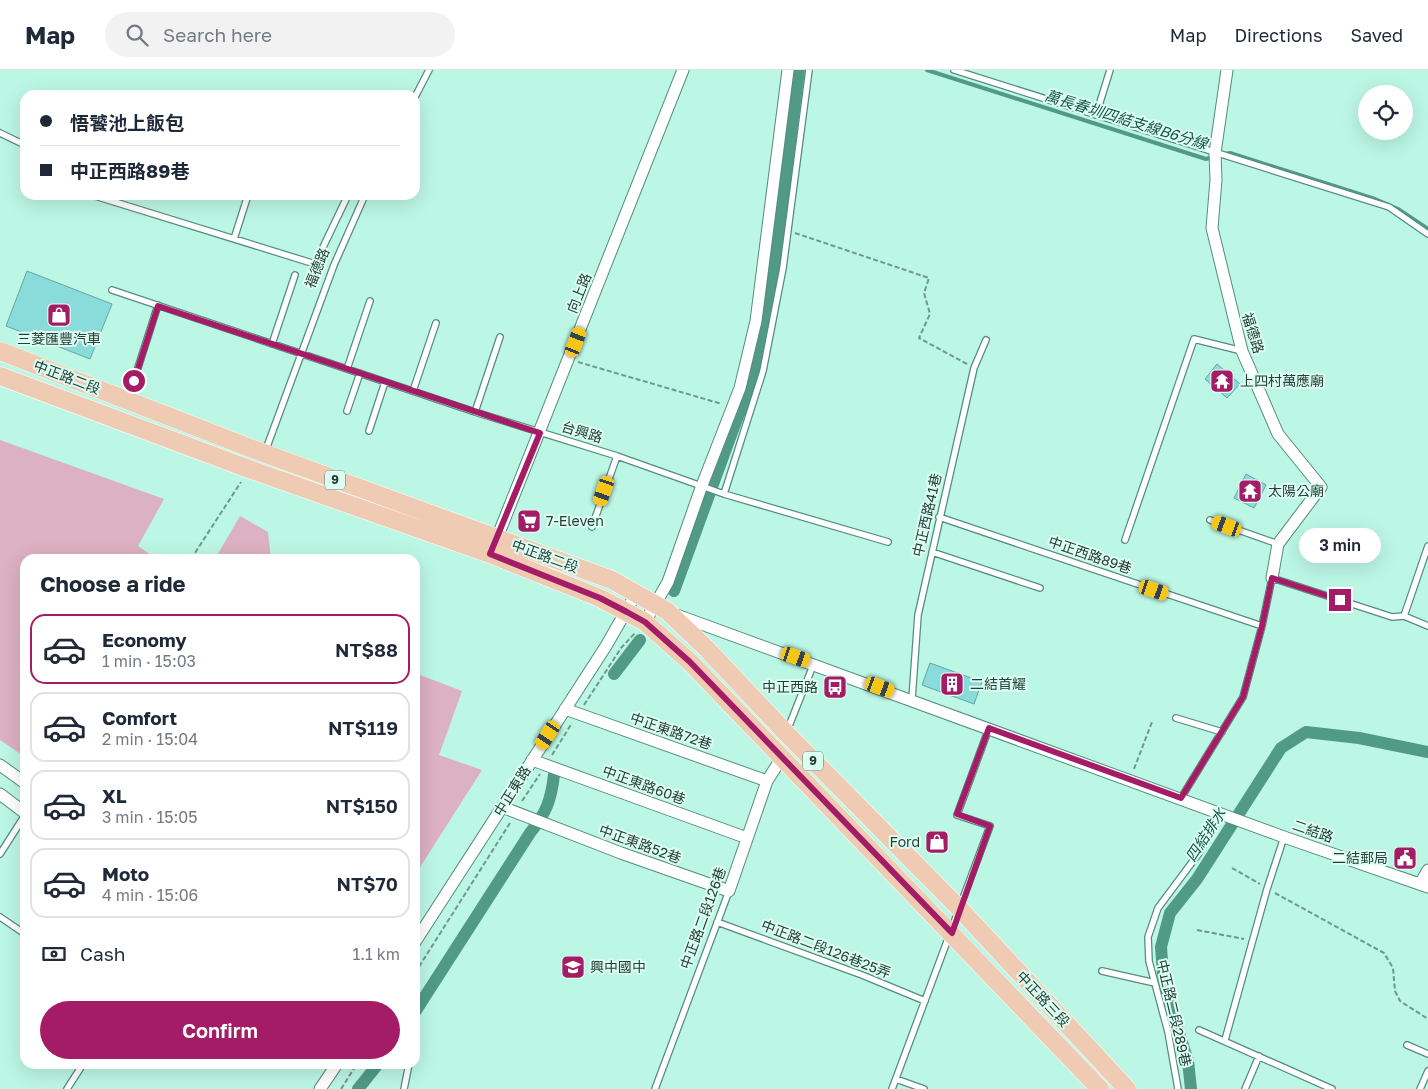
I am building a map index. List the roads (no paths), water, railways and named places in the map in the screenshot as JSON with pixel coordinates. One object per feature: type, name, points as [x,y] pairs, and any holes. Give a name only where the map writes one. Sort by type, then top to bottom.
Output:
[{"type":"main road","name":"中正路二段","points":[[0,351],[493,546],[645,622],[690,662],[781,759],[952,933]]},
{"type":"main road","name":"中正路二段","points":[[0,376],[249,469],[493,546],[612,580],[637,592],[662,608],[707,649],[786,733],[960,909]]},
{"type":"main road","name":"中正路三段","points":[[960,909],[1127,1089]]},
{"type":"main road","name":"中正路三段","points":[[952,933],[1100,1089]]},
{"type":"street","name":"向上路","points":[[493,546],[540,433],[683,70]]},
{"type":"street","points":[[645,622],[662,608],[702,488],[740,388],[756,320],[788,70]]},
{"type":"street","name":"福德路","points":[[1227,70],[1215,153],[1216,180],[1212,228],[1242,351],[1278,434],[1321,487],[1278,544],[1272,578]]},
{"type":"street","name":"中正東路","points":[[420,934],[627,612],[637,592]]},
{"type":"street","points":[[662,608],[1220,813]]},
{"type":"street","name":"中正東路72巷","points":[[564,709],[767,781]]},
{"type":"street","name":"中正路二段126巷","points":[[729,891],[767,781],[781,759]]},
{"type":"street","name":"中正東路60巷","points":[[532,760],[544,766],[747,838]]},
{"type":"street","points":[[0,765],[20,780]]},
{"type":"street","points":[[0,794],[20,810]]},
{"type":"street","name":"中正東路52巷","points":[[502,807],[538,822],[729,891]]},
{"type":"street","name":"二結路","points":[[1220,813],[1424,885]]},
{"type":"street","points":[[1424,885],[1428,870]]},
{"type":"street","points":[[320,1089],[334,1069]]},
{"type":"lane","points":[[419,90],[429,70]]},
{"type":"lane","points":[[724,494],[763,371],[788,231],[808,70]]},
{"type":"lane","points":[[954,70],[1389,207],[1428,234]]},
{"type":"lane","points":[[1096,115],[1110,70]]},
{"type":"lane","points":[[0,133],[20,143]]},
{"type":"lane","points":[[117,200],[315,264],[346,200]]},
{"type":"lane","points":[[234,239],[244,200]]},
{"type":"lane","name":"福德路","points":[[264,454],[334,265],[363,200]]},
{"type":"lane","points":[[272,344],[295,275]]},
{"type":"lane","name":"台興路","points":[[112,290],[475,412],[617,456],[702,488],[888,542]]},
{"type":"lane","points":[[347,369],[370,301]]},
{"type":"lane","points":[[127,400],[158,306]]},
{"type":"lane","points":[[413,391],[436,323]]},
{"type":"lane","points":[[475,412],[500,337]]},
{"type":"lane","points":[[1125,540],[1194,339],[1242,351]]},
{"type":"lane","name":"中正西路41巷","points":[[912,700],[918,615],[974,368],[986,340]]},
{"type":"lane","points":[[347,411],[360,373]]},
{"type":"lane","points":[[369,431],[385,382]]},
{"type":"lane","points":[[592,527],[617,456]]},
{"type":"lane","name":"中正西路89巷","points":[[939,517],[1262,626]]},
{"type":"lane","points":[[1210,520],[1278,544]]},
{"type":"lane","points":[[1404,616],[1428,546]]},
{"type":"lane","points":[[932,552],[1040,588]]},
{"type":"lane","points":[[1181,798],[1243,697],[1262,626],[1272,578],[1392,617],[1404,616],[1428,626]]},
{"type":"lane","points":[[786,733],[814,663]]},
{"type":"lane","points":[[1176,718],[1222,732]]},
{"type":"lane","points":[[892,1089],[952,933],[990,826],[957,814],[989,728]]},
{"type":"lane","name":"中正路二段289巷","points":[[1178,1089],[1168,1032],[1149,960],[1148,937],[1158,908],[1198,853],[1220,813]]},
{"type":"lane","points":[[0,854],[20,822]]},
{"type":"lane","points":[[1225,1040],[1267,888],[1284,837]]},
{"type":"lane","name":"中正路二段126巷","points":[[655,1089],[729,891]]},
{"type":"lane","points":[[0,917],[20,931]]},
{"type":"lane","name":"中正路二段126巷25弄","points":[[718,922],[862,975],[925,1001]]},
{"type":"lane","points":[[1102,970],[1155,983]]},
{"type":"lane","points":[[1199,1030],[1225,1040],[1325,1088],[1332,1089]]},
{"type":"lane","points":[[1407,1045],[1428,1054]]},
{"type":"lane","points":[[1245,1089],[1259,1056]]},
{"type":"lane","points":[[67,1089],[80,1069]]},
{"type":"lane","points":[[404,1089],[408,1069]]},
{"type":"lane","points":[[1420,1089],[1428,1072]]},
{"type":"lane","points":[[896,1079],[924,1089]]},
{"type":"waterway","points":[[674,591],[747,391],[761,342],[796,70]]},
{"type":"waterway","points":[[773,308],[803,70]]},
{"type":"waterway","name":"萬長春圳四結支線B6分線","points":[[927,70],[1206,159],[1213,157]]},
{"type":"waterway","name":"萬長春圳四結支線B6分線","points":[[1225,154],[1230,153],[1375,199],[1398,209],[1428,229]]},
{"type":"waterway","points":[[713,484],[716,485],[743,414],[747,410],[763,359]]},
{"type":"waterway","points":[[614,674],[640,640]]},
{"type":"waterway","name":"四結排水","points":[[1191,1089],[1188,1061],[1164,987],[1161,947],[1170,913],[1197,879],[1281,748],[1306,732],[1359,738],[1428,752]]},
{"type":"waterway","points":[[420,1004],[540,819],[549,800],[554,775]]},
{"type":"waterway","points":[[358,1089],[374,1069]]},
{"type":"place","name":"三菱匯豐汽車","points":[[59,315]]},
{"type":"place","name":"上四村萬應廟","points":[[1222,381]]},
{"type":"place","name":"太陽公廟","points":[[1250,491]]},
{"type":"place","name":"7-Eleven","points":[[529,521]]},
{"type":"place","name":"二結首耀","points":[[952,684]]},
{"type":"place","name":"中正西路","points":[[835,687]]},
{"type":"place","name":"Ford","points":[[937,842]]},
{"type":"place","name":"二結郵局","points":[[1405,858]]},
{"type":"place","name":"興中國中","points":[[573,967]]}]
